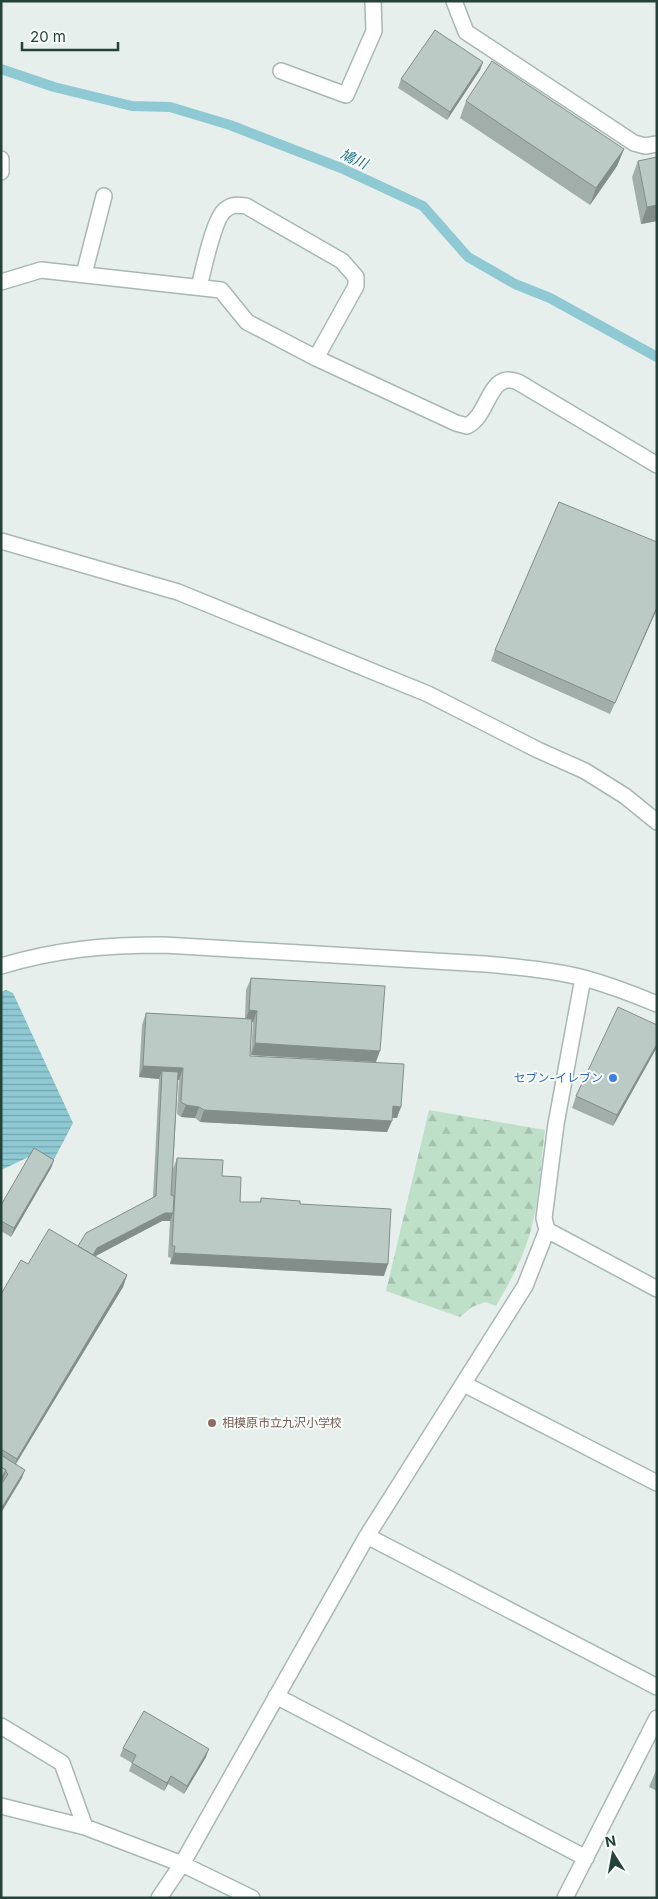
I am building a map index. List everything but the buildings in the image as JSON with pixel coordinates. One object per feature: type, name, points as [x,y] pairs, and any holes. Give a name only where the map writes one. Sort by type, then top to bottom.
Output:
[{"type":"street","points":[[281,71],[346,95],[374,31],[373,1]]},
{"type":"street","points":[[454,1],[466,32],[634,144],[645,146],[657,144]]},
{"type":"street","points":[[1,159],[1,172]]},
{"type":"street","points":[[84,274],[104,196]]},
{"type":"street","points":[[199,287],[218,220],[224,210],[234,204],[246,206],[342,261],[356,277],[356,286],[316,358]]},
{"type":"street","points":[[1,282],[41,270],[221,290],[247,322],[316,358],[456,423],[467,426],[475,422],[496,386],[502,380],[510,379],[657,465]]},
{"type":"street","points":[[1,541],[178,592],[428,694],[538,750],[585,771],[625,796],[657,822]]},
{"type":"street","points":[[1,966],[62,951],[111,945],[164,945],[485,964],[534,969],[584,978],[624,990],[657,1004]]},
{"type":"street","points":[[159,1898],[182,1864],[367,1536],[525,1286],[547,1230],[544,1218],[556,1124],[584,978]]},
{"type":"street","points":[[547,1230],[657,1290]]},
{"type":"street","points":[[464,1384],[657,1483]]},
{"type":"street","points":[[367,1536],[657,1687]]},
{"type":"street","points":[[276,1696],[586,1858]]},
{"type":"street","points":[[565,1898],[657,1718]]},
{"type":"street","points":[[1,1726],[62,1763],[84,1827]]},
{"type":"street","points":[[1,1806],[84,1827],[182,1864],[252,1898]]},
{"type":"green space","points":[[429,1110],[545,1130],[535,1211],[527,1244],[518,1265],[496,1306],[485,1302],[472,1307],[460,1317],[386,1291]]},
{"type":"water","points":[[6,990],[13,993],[73,1123],[50,1167],[31,1156],[1,1170],[1,992]]},
{"type":"waterway","name":"鳩川","points":[[1,69],[54,87],[132,106],[170,107],[230,125],[341,168],[423,206],[468,257],[515,284],[550,298],[657,357]]},
{"type":"place","name":"セブン-イレブン","points":[[613,1078]]},
{"type":"place","name":"相模原市立九沢小学校","points":[[212,1423]]}]
